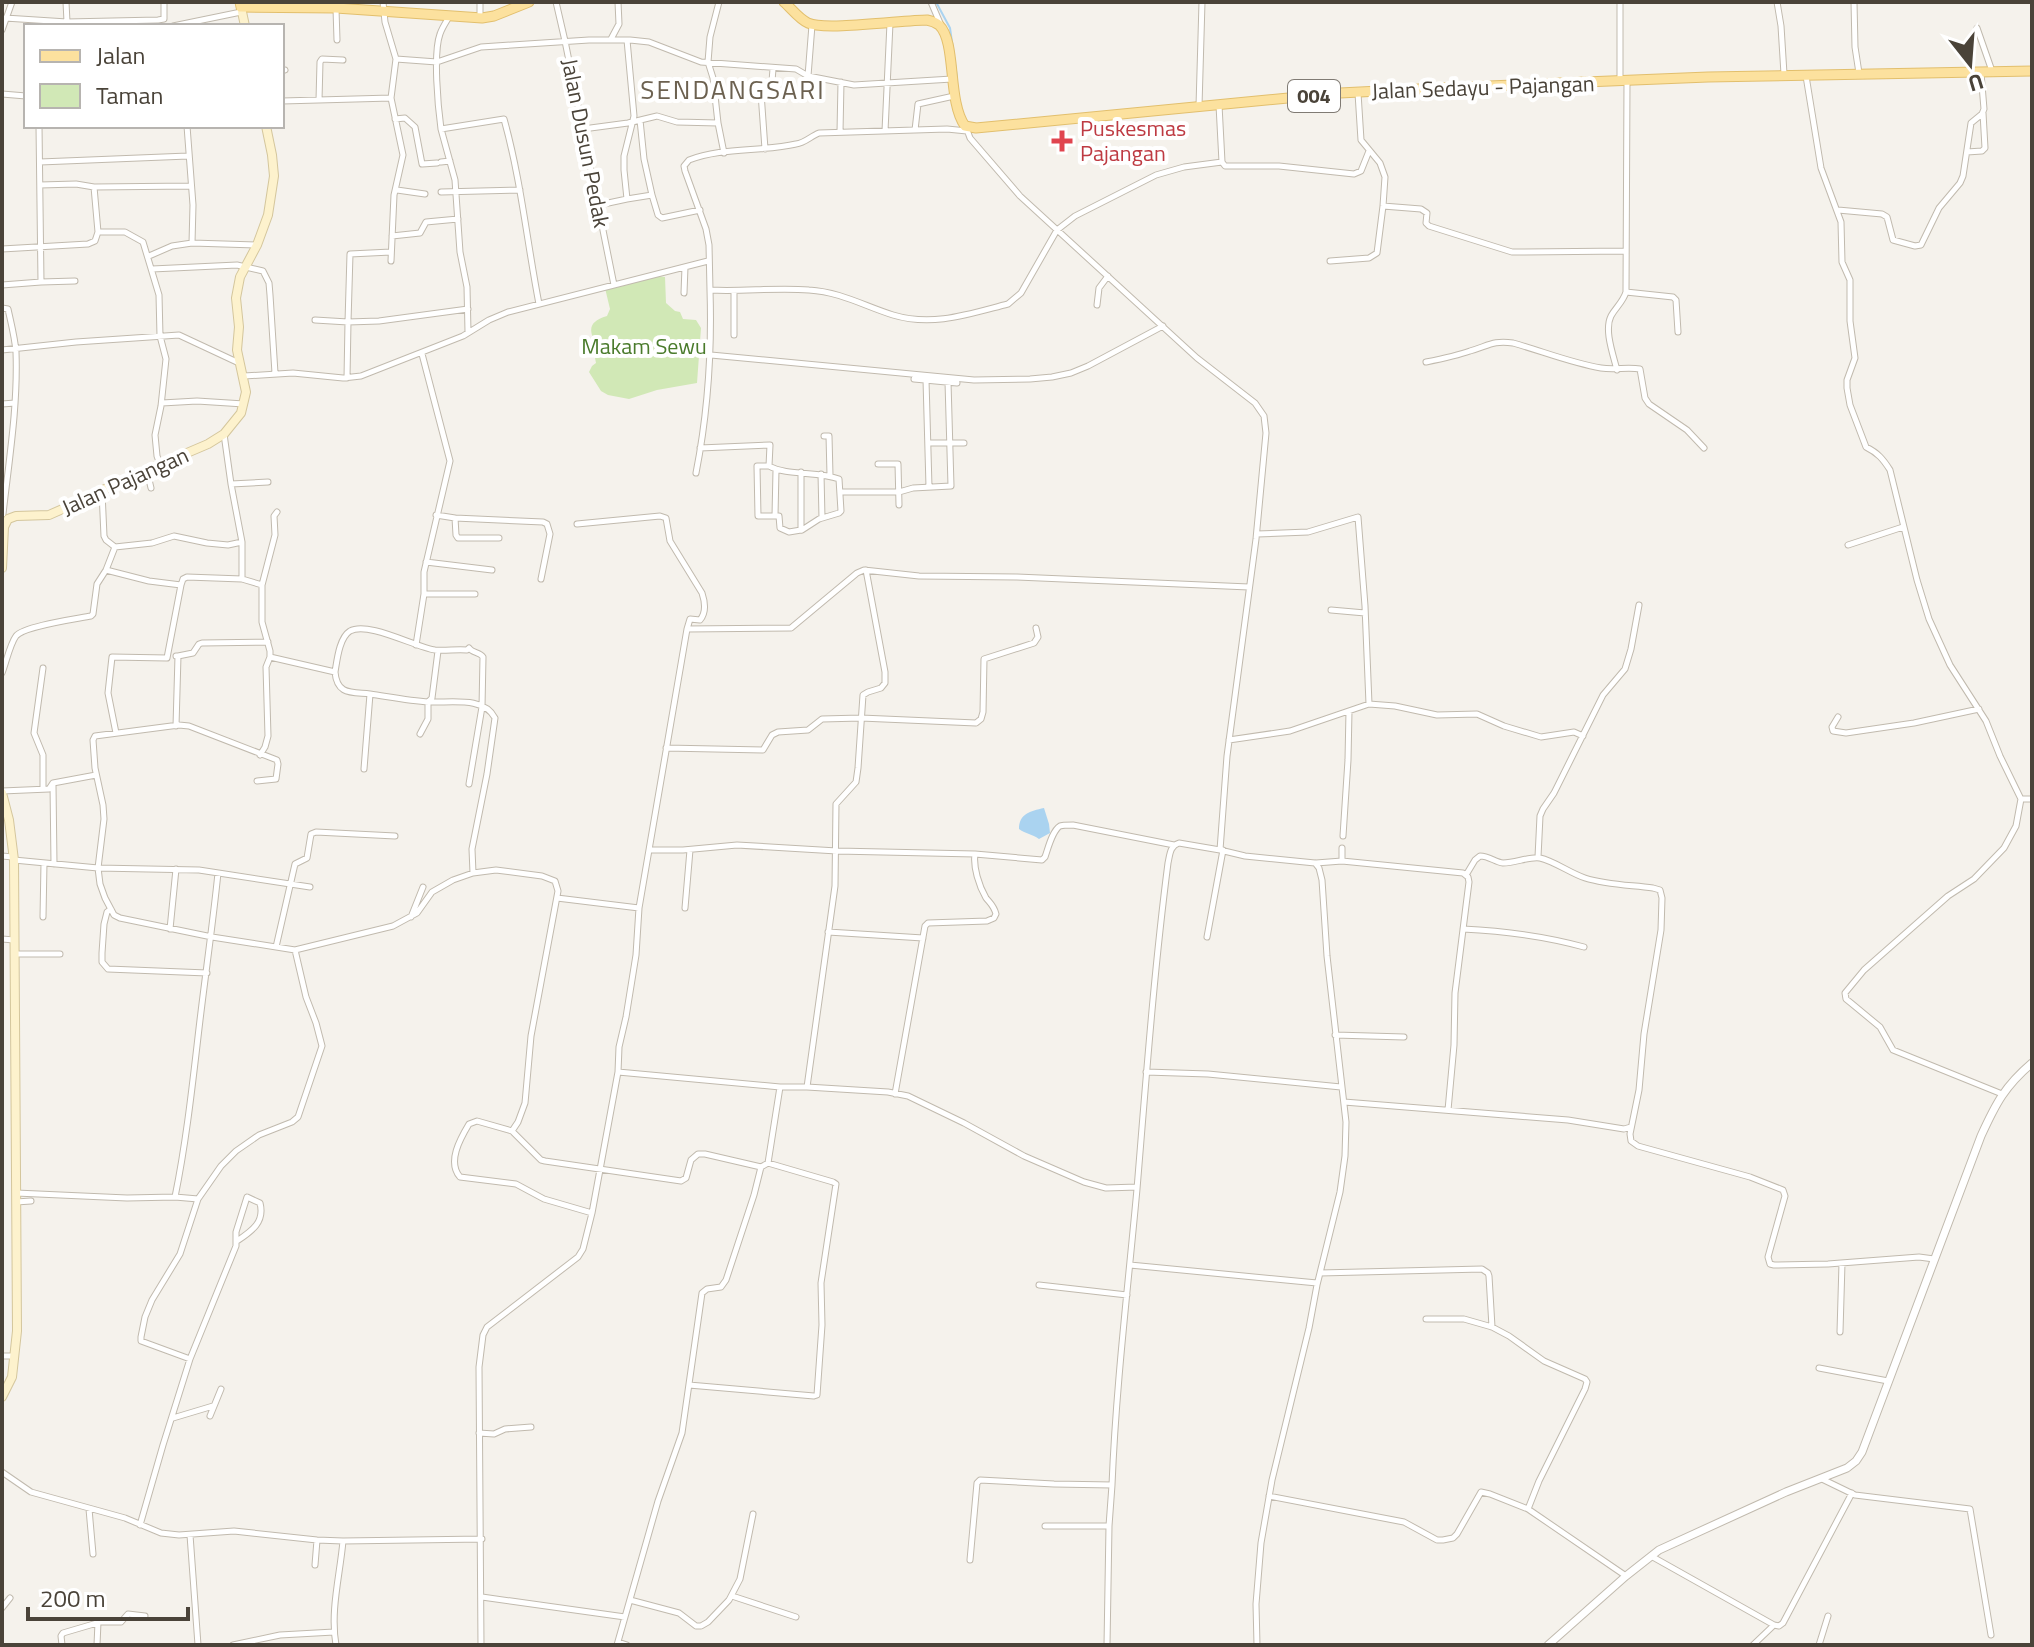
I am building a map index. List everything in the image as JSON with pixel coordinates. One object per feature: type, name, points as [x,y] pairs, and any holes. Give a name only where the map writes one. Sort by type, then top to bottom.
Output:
[{"type":"main road","points":[[241,7],[383,6],[449,17],[480,18],[494,16],[515,5],[529,2]]},
{"type":"main road","points":[[784,2],[805,22],[812,24],[927,20],[941,27],[948,48],[961,121],[966,128]]},
{"type":"main road","name":"Jalan Sedayu - Pajangan","points":[[966,128],[1438,88],[1784,75],[2032,71]]},
{"type":"main road","points":[[245,405],[244,376],[237,350],[239,327],[236,298],[240,277],[268,215],[273,185],[272,155],[266,128]]},
{"type":"main road","name":"Jalan Pajangan","points":[[4,515],[49,515],[208,444],[224,434],[245,405]]},
{"type":"main road","points":[[2,568],[4,515]]},
{"type":"main road","points":[[2,792],[14,858],[17,1331],[12,1377],[2,1397]]},
{"type":"street","points":[[2,30],[12,2]]},
{"type":"street","points":[[66,2],[67,22]]},
{"type":"street","points":[[164,2],[164,19],[167,24]]},
{"type":"street","points":[[480,2],[480,18]]},
{"type":"street","name":"Jalan Dusun Pedak","points":[[556,2],[614,285]]},
{"type":"street","points":[[610,40],[619,24],[618,2]]},
{"type":"street","points":[[719,2],[710,37],[708,62],[724,153]]},
{"type":"street","points":[[931,2],[941,27]]},
{"type":"street","points":[[1199,107],[1202,2]]},
{"type":"street","points":[[1617,370],[1609,323],[1626,292],[1620,2]]},
{"type":"street","points":[[1777,2],[1784,75]]},
{"type":"street","points":[[1854,2],[1859,74]]},
{"type":"street","points":[[383,6],[396,59],[391,98],[403,155],[394,195],[391,261]]},
{"type":"street","points":[[179,24],[241,7]]},
{"type":"street","points":[[336,8],[337,40]]},
{"type":"street","points":[[449,17],[440,32],[437,91],[441,129],[456,192],[460,252],[467,287],[468,333]]},
{"type":"street","points":[[5,18],[36,23],[164,19]]},
{"type":"street","points":[[885,131],[890,22]]},
{"type":"street","points":[[808,76],[812,24]]},
{"type":"street","points":[[1967,152],[1985,148],[1983,112],[1987,72],[1977,28]]},
{"type":"street","points":[[627,40],[634,112],[652,195],[660,217],[700,210]]},
{"type":"street","points":[[396,59],[437,62],[481,47],[627,40],[649,42],[701,62],[796,69],[808,76],[854,85],[952,79]]},
{"type":"street","points":[[319,100],[320,62],[322,59],[343,60]]},
{"type":"street","points":[[714,92],[771,93],[773,69]]},
{"type":"street","points":[[1806,76],[1821,168],[1838,210],[1842,262],[1850,280],[1850,321],[1855,358],[1847,380],[1850,405],[1866,447],[1883,458],[1890,470],[1929,619],[1950,665],[1986,721],[2021,799],[2016,826],[2004,848],[1974,879],[1948,896],[1864,970],[1845,993],[1846,999],[1880,1027],[1890,1047],[1899,1053],[2002,1094]]},
{"type":"street","points":[[840,132],[841,82]]},
{"type":"street","points":[[761,93],[765,149]]},
{"type":"street","points":[[1330,261],[1369,258],[1377,253],[1385,177],[1383,169],[1360,138],[1358,93]]},
{"type":"street","points":[[2,94],[24,96]]},
{"type":"street","points":[[915,130],[918,104],[955,95]]},
{"type":"street","points":[[284,101],[391,98]]},
{"type":"street","points":[[1219,105],[1222,162],[1225,166],[1279,166],[1354,174],[1361,171],[1369,151]]},
{"type":"street","points":[[1838,210],[1882,214],[1887,217],[1893,240],[1919,246],[1939,208],[1962,180],[1971,123],[1983,112]]},
{"type":"street","points":[[583,129],[662,116],[677,122],[718,123]]},
{"type":"street","points":[[395,119],[405,118],[415,127],[422,164],[450,161]]},
{"type":"street","points":[[441,129],[504,119],[520,190],[539,304]]},
{"type":"street","points":[[627,199],[624,156],[629,132],[636,121]]},
{"type":"street","points":[[39,128],[41,282]]},
{"type":"street","points":[[187,128],[193,205],[192,243]]},
{"type":"street","points":[[696,473],[711,355],[709,245],[685,171],[686,162],[724,153],[801,144],[819,133],[966,128],[970,138],[1020,196],[1197,358],[1261,409],[1266,433],[1257,534],[1229,740],[1221,850],[1207,937]]},
{"type":"street","points":[[40,162],[188,156]]},
{"type":"street","points":[[710,290],[810,290],[857,300],[909,319],[950,319],[1014,300],[1057,230],[1075,216],[1156,175],[1184,167],[1222,162]]},
{"type":"street","points":[[40,185],[191,186]]},
{"type":"street","points":[[2,249],[95,241],[98,232],[94,187]]},
{"type":"street","points":[[397,190],[425,194]]},
{"type":"street","points":[[441,192],[520,190]]},
{"type":"street","points":[[599,205],[652,195]]},
{"type":"street","points":[[1383,206],[1421,209],[1427,213],[1426,223],[1429,226],[1503,250],[1626,251]]},
{"type":"street","points":[[392,236],[420,233],[426,222],[431,220],[458,219]]},
{"type":"street","points":[[98,232],[133,235],[143,242],[149,256],[159,295],[160,336],[166,359],[155,435],[160,464]]},
{"type":"street","points":[[149,256],[172,246],[192,243],[257,245]]},
{"type":"street","points":[[347,378],[350,254],[391,252]]},
{"type":"street","points":[[244,376],[275,373],[347,378],[361,376],[422,354],[499,315],[708,261]]},
{"type":"street","points":[[152,269],[233,265],[263,271],[269,283],[275,373]]},
{"type":"street","points":[[684,293],[685,267]]},
{"type":"street","points":[[1097,305],[1099,288],[1108,276]]},
{"type":"street","points":[[2,285],[75,281]]},
{"type":"street","points":[[734,291],[734,335]]},
{"type":"street","points":[[1626,292],[1675,297],[1678,332]]},
{"type":"street","points":[[2,308],[8,308],[16,349],[15,403],[4,515]]},
{"type":"street","points":[[315,320],[379,321],[468,309]]},
{"type":"street","points":[[711,355],[974,380],[1041,378],[1071,373],[1088,366],[1163,326]]},
{"type":"street","points":[[2,350],[179,335],[240,364]]},
{"type":"street","points":[[1426,362],[1501,341],[1586,364],[1617,370],[1637,368],[1640,369],[1649,404],[1687,430],[1704,448]]},
{"type":"street","points":[[416,645],[424,572],[450,461],[422,354]]},
{"type":"street","points":[[914,379],[957,383]]},
{"type":"street","points":[[926,380],[929,487]]},
{"type":"street","points":[[841,492],[899,492],[951,486],[948,382]]},
{"type":"street","points":[[161,403],[197,401],[245,405]]},
{"type":"street","points":[[2,404],[15,403]]},
{"type":"street","points":[[224,434],[242,542],[242,579]]},
{"type":"street","points":[[824,436],[829,436],[830,475]]},
{"type":"street","points":[[928,443],[964,443]]},
{"type":"street","points":[[700,448],[770,445],[769,466]]},
{"type":"street","points":[[878,464],[898,464],[899,505]]},
{"type":"street","points":[[757,466],[821,474],[839,479],[839,513],[789,532],[780,528],[779,516],[758,516],[757,466]]},
{"type":"street","points":[[147,470],[151,488]]},
{"type":"street","points":[[775,516],[776,470]]},
{"type":"street","points":[[801,472],[801,530]]},
{"type":"street","points":[[821,474],[822,518]]},
{"type":"street","points":[[231,484],[268,482]]},
{"type":"street","points":[[102,491],[104,536],[115,547],[152,543],[174,536],[228,545],[242,542]]},
{"type":"street","points":[[260,755],[268,736],[266,667],[270,657],[262,622],[262,585],[275,535],[274,516],[277,512]]},
{"type":"street","points":[[436,515],[547,524],[550,534],[541,579]]},
{"type":"street","points":[[1257,534],[1308,532],[1358,517],[1369,704]]},
{"type":"street","points":[[455,518],[457,537],[499,538]]},
{"type":"street","points":[[481,1645],[479,1367],[485,1330],[578,1257],[583,1249],[618,1072],[619,1047],[636,955],[639,908],[687,629],[690,619],[702,618],[704,599],[670,541],[666,518],[577,524]]},
{"type":"street","points":[[1848,545],[1903,527]]},
{"type":"street","points":[[2,673],[18,633],[58,621],[93,616],[97,584],[115,547]]},
{"type":"street","points":[[426,562],[492,570]]},
{"type":"street","points":[[106,570],[181,585]]},
{"type":"street","points":[[687,629],[791,628],[857,573],[866,570],[919,576],[1249,587]]},
{"type":"street","points":[[807,1087],[835,886],[836,804],[856,782],[863,695],[883,687],[885,678],[866,570]]},
{"type":"street","points":[[168,657],[183,579],[242,579],[262,585]]},
{"type":"street","points":[[424,594],[475,594]]},
{"type":"street","points":[[1538,857],[1540,816],[1603,695],[1625,669],[1639,605]]},
{"type":"street","points":[[1331,610],[1365,613]]},
{"type":"street","points":[[666,748],[763,750],[772,735],[808,730],[822,719],[976,723],[983,712],[984,659],[1034,643],[1038,637],[1036,628]]},
{"type":"street","points":[[469,784],[482,707],[482,656],[469,648],[438,650],[385,633],[361,629],[346,635],[335,672],[340,689],[428,702],[467,702],[482,707],[489,709],[495,718],[472,849],[473,873]]},
{"type":"street","points":[[116,733],[108,693],[112,657],[165,659],[193,653],[202,643],[268,642]]},
{"type":"street","points":[[420,734],[428,719],[428,702],[432,698],[438,650]]},
{"type":"street","points":[[176,726],[178,656]]},
{"type":"street","points":[[270,657],[335,672]]},
{"type":"street","points":[[43,668],[34,733],[43,755],[43,789]]},
{"type":"street","points":[[364,769],[370,694]]},
{"type":"street","points":[[1229,740],[1290,731],[1369,704],[1437,715],[1477,714],[1541,737],[1574,732],[1583,736]]},
{"type":"street","points":[[1838,717],[1833,731],[1846,733],[1979,709]]},
{"type":"street","points":[[1343,836],[1349,711]]},
{"type":"street","points":[[257,781],[276,779],[277,760],[189,726],[94,737],[96,775],[104,819],[98,868],[101,891],[114,915],[170,929],[295,950],[393,926],[417,913],[432,892],[473,873],[496,870],[542,876],[555,881],[557,898],[531,1036],[525,1103],[512,1131]]},
{"type":"street","points":[[2,792],[50,789],[54,782],[96,775]]},
{"type":"street","points":[[54,782],[54,864]]},
{"type":"street","points":[[2021,799],[2032,799]]},
{"type":"street","points":[[649,850],[737,845],[975,854],[1042,860],[1058,827],[1073,825],[1245,856],[1315,863],[1342,861],[1463,873],[1469,882],[1455,993],[1448,1110]]},
{"type":"street","points":[[276,947],[295,864],[307,858],[309,837],[314,832],[395,836]]},
{"type":"street","points":[[1107,1645],[1115,1408],[1152,998],[1168,863],[1174,845]]},
{"type":"street","points":[[1342,848],[1342,861]]},
{"type":"street","points":[[685,908],[690,850]]},
{"type":"street","points":[[895,1094],[925,926],[928,923],[987,921],[996,914],[977,876],[975,854]]},
{"type":"street","points":[[2,856],[98,868],[218,873],[310,887]]},
{"type":"street","points":[[1466,875],[1480,856],[1503,863],[1538,857],[1583,877],[1660,890],[1662,914],[1658,952],[1631,1141],[1638,1146],[1750,1177],[1783,1190],[1785,1196],[1768,1257],[1770,1264],[1919,1257],[1934,1259]]},
{"type":"street","points":[[43,917],[44,863]]},
{"type":"street","points":[[1257,1645],[1257,1580],[1269,1496],[1340,1192],[1346,1144],[1322,880],[1315,863]]},
{"type":"street","points":[[170,929],[176,869]]},
{"type":"street","points":[[175,1197],[212,937],[218,873]]},
{"type":"street","points":[[411,917],[423,887]]},
{"type":"street","points":[[557,898],[639,908]]},
{"type":"street","points":[[111,909],[104,924],[102,953],[102,962],[108,969],[207,973]]},
{"type":"street","points":[[1463,929],[1552,938],[1584,947]]},
{"type":"street","points":[[828,932],[923,938]]},
{"type":"street","points":[[2,939],[15,940]]},
{"type":"street","points":[[190,1359],[141,1341],[145,1317],[180,1254],[198,1199],[221,1166],[259,1135],[298,1117],[322,1046],[295,950]]},
{"type":"street","points":[[15,954],[60,954]]},
{"type":"street","points":[[1335,1035],[1404,1037]]},
{"type":"street","points":[[1548,1645],[1659,1550],[1847,1468],[1856,1461],[1889,1382],[1981,1136],[2002,1094],[2016,1076],[2032,1063]]},
{"type":"street","points":[[618,1072],[895,1094],[911,1098],[1024,1156],[1084,1182],[1106,1188],[1137,1187]]},
{"type":"street","points":[[1146,1072],[1208,1074],[1341,1087]]},
{"type":"street","points":[[768,1163],[780,1087]]},
{"type":"street","points":[[1344,1102],[1568,1120],[1624,1129],[1631,1126]]},
{"type":"street","points":[[592,1213],[539,1197],[516,1184],[457,1175],[457,1148],[469,1124],[477,1121],[512,1131],[541,1160],[600,1170],[681,1181],[686,1178],[691,1160],[698,1154],[761,1167],[768,1163],[836,1184],[821,1283],[822,1325],[817,1395],[689,1385]]},
{"type":"street","points":[[627,1645],[618,1644],[658,1501],[680,1442],[702,1293],[721,1287],[726,1280],[761,1167]]},
{"type":"street","points":[[16,1197],[198,1199]]},
{"type":"street","points":[[16,1197],[31,1201]]},
{"type":"street","points":[[140,1525],[190,1359],[237,1241],[236,1232],[247,1197],[260,1203],[262,1208],[256,1227],[237,1241]]},
{"type":"street","points":[[1840,1332],[1842,1263]]},
{"type":"street","points":[[1130,1265],[1317,1283]]},
{"type":"street","points":[[1320,1273],[1482,1269],[1489,1276],[1492,1327]]},
{"type":"street","points":[[1039,1285],[1127,1295]]},
{"type":"street","points":[[1426,1319],[1464,1319],[1492,1327],[1544,1361],[1587,1382],[1528,1509]]},
{"type":"street","points":[[2,1356],[15,1356]]},
{"type":"street","points":[[1819,1368],[1889,1382]]},
{"type":"street","points":[[210,1416],[221,1389]]},
{"type":"street","points":[[172,1418],[213,1406]]},
{"type":"street","points":[[479,1433],[494,1434],[505,1429],[531,1427]]},
{"type":"street","points":[[2,1472],[31,1492],[125,1518],[171,1535],[234,1531],[343,1541],[482,1539]]},
{"type":"street","points":[[1821,1479],[1852,1493],[1970,1509],[1991,1635]]},
{"type":"street","points":[[970,1560],[977,1483],[980,1480],[1112,1485]]},
{"type":"street","points":[[1269,1496],[1404,1522],[1437,1540],[1457,1534],[1481,1492],[1490,1494],[1528,1509],[1626,1576]]},
{"type":"street","points":[[1651,1556],[1779,1626],[1852,1493]]},
{"type":"street","points":[[89,1509],[93,1554]]},
{"type":"street","points":[[630,1600],[679,1613],[696,1626],[701,1626],[718,1613],[732,1596],[740,1579],[753,1514]]},
{"type":"street","points":[[1045,1526],[1109,1526]]},
{"type":"street","points":[[190,1535],[198,1645]]},
{"type":"street","points":[[315,1565],[317,1540]]},
{"type":"street","points":[[336,1645],[334,1613],[343,1541]]},
{"type":"street","points":[[732,1596],[796,1617]]},
{"type":"street","points":[[482,1597],[625,1617]]},
{"type":"street","points":[[2,1608],[10,1598]]},
{"type":"street","points":[[62,1645],[63,1633],[100,1621],[121,1622],[128,1614],[145,1616]]},
{"type":"street","points":[[1819,1645],[1828,1616]]},
{"type":"street","points":[[97,1623],[97,1645]]},
{"type":"street","points":[[1753,1645],[1774,1625]]},
{"type":"street","points":[[233,1645],[280,1635],[334,1632]]},
{"type":"green space","name":"Makam Sewu","points":[[656,276],[665,277],[666,303],[680,312],[683,319],[696,320],[701,328],[697,383],[629,399],[608,395],[601,391],[589,372],[596,363],[598,351],[592,325],[607,316],[610,309],[605,288]]},
{"type":"water","points":[[1044,808],[1050,833],[1039,839],[1019,829],[1026,814]]},
{"type":"waterway","points":[[936,2],[950,28],[957,78]]},
{"type":"place","name":"Puskesmas Pajangan","points":[[1062,141]]},
{"type":"district","name":"SENDANGSARI","points":[[733,90]]}]
